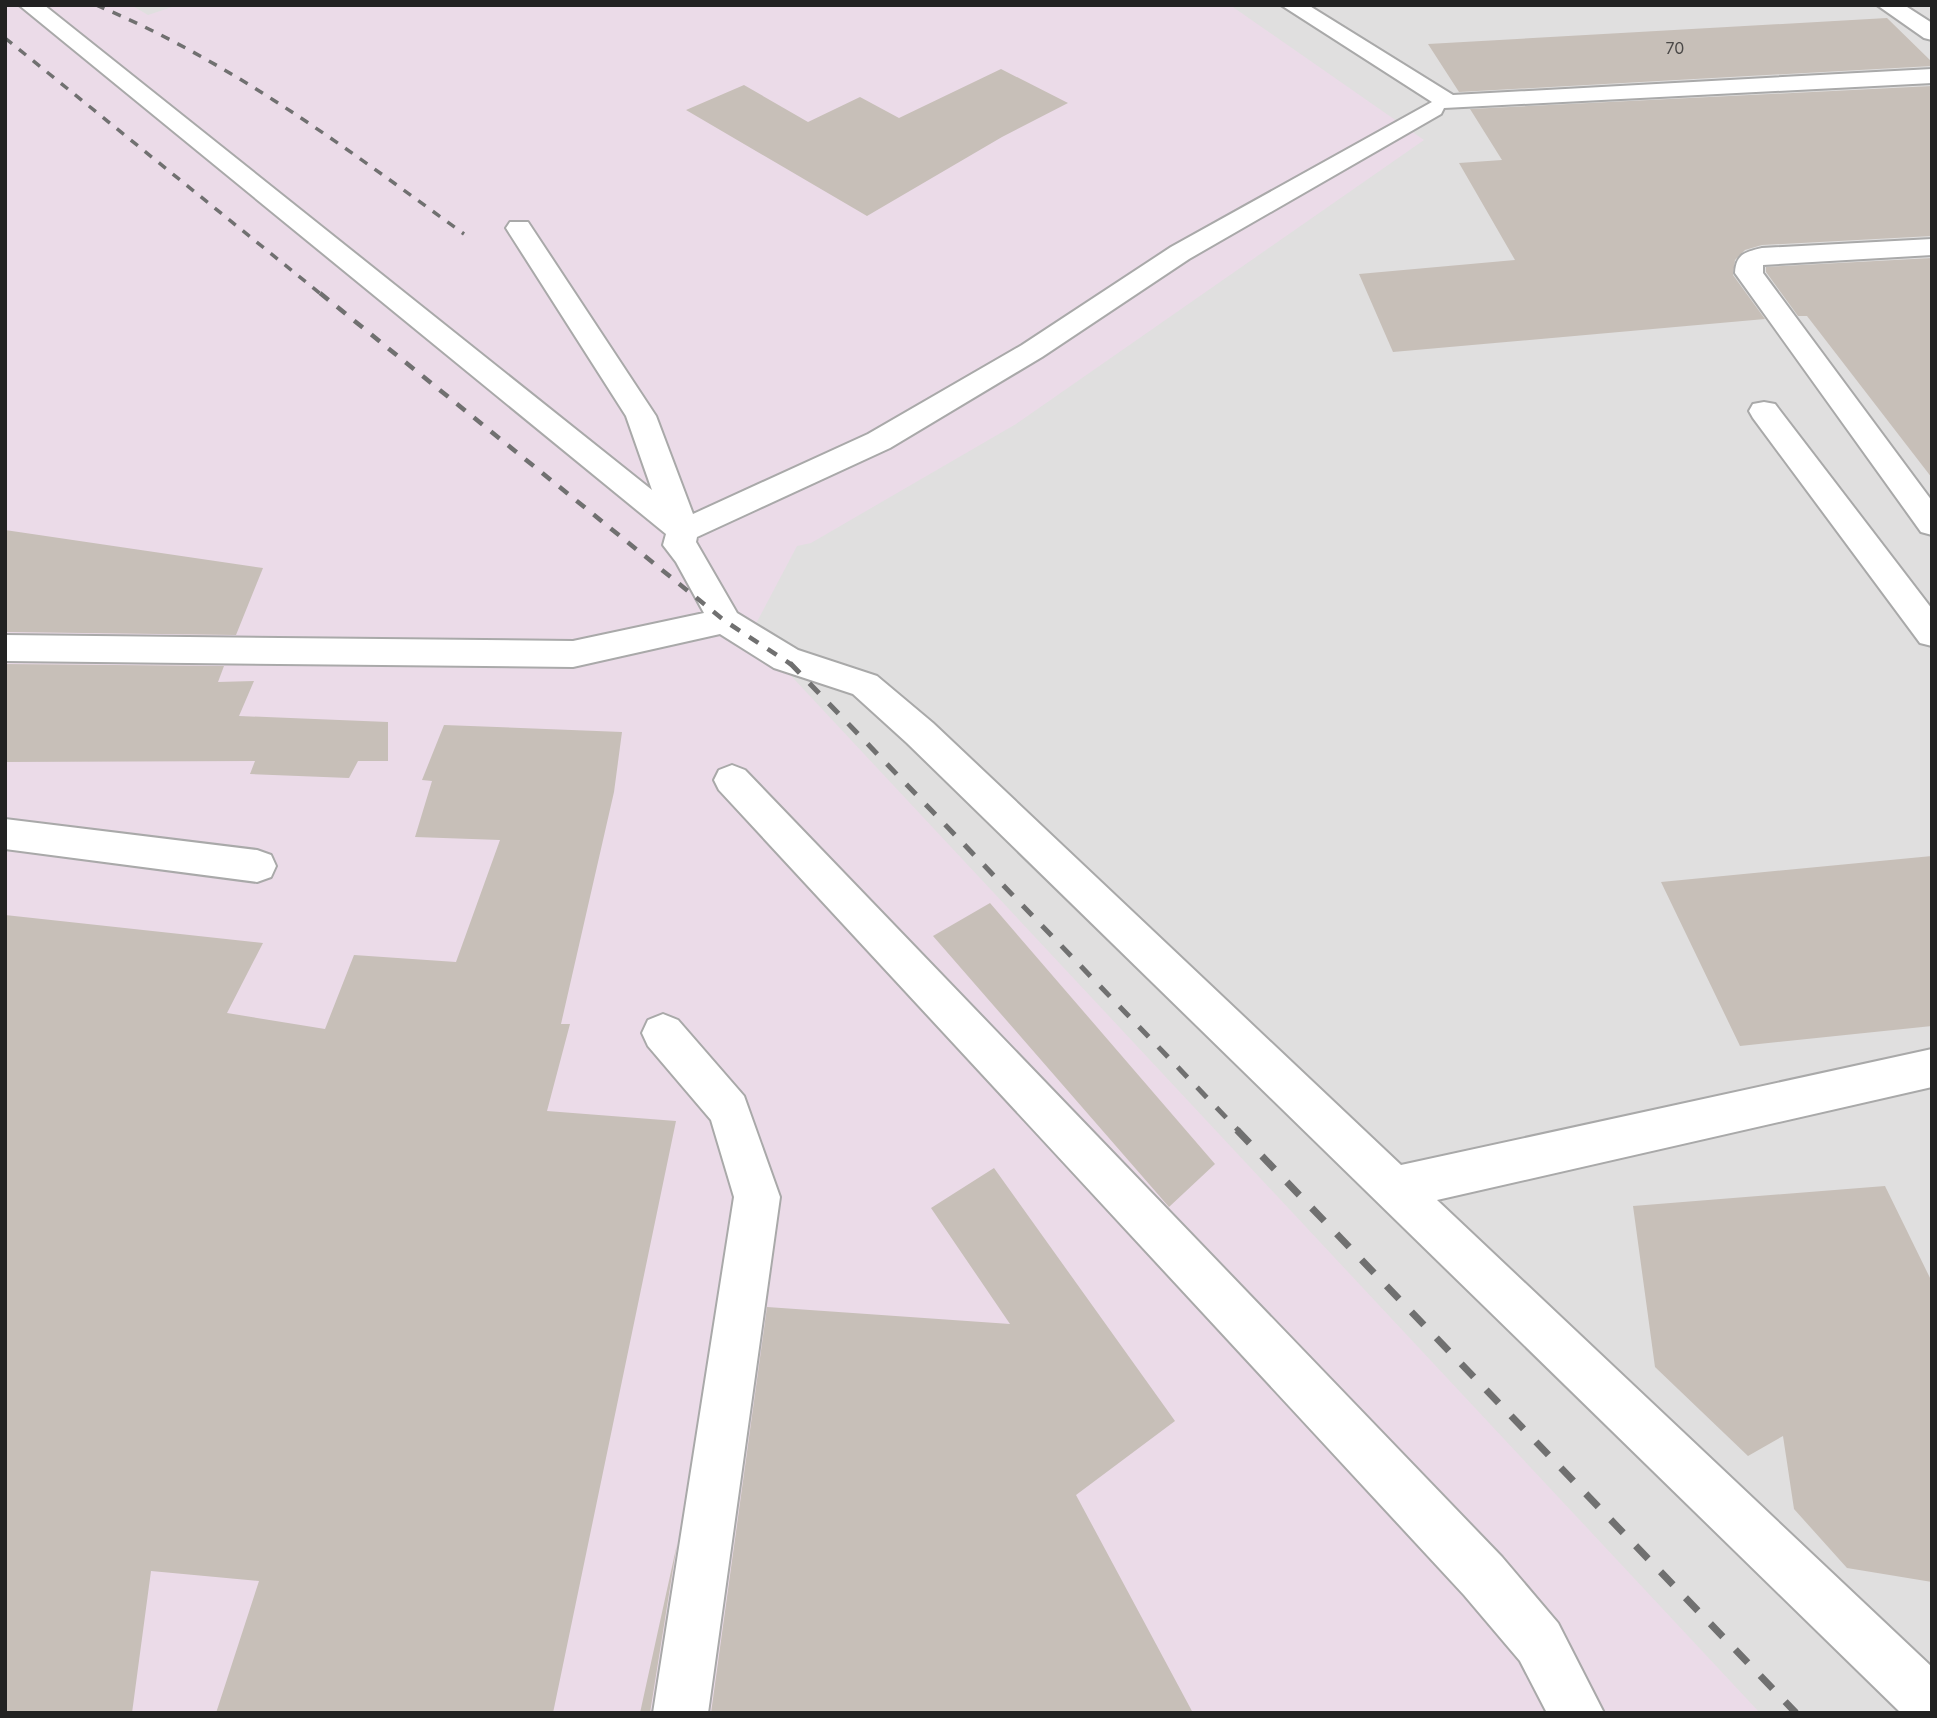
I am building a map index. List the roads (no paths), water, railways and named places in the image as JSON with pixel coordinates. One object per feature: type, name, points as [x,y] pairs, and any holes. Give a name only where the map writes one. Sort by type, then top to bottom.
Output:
[{"type":"lane","points":[[30,5],[683,531]]},
{"type":"lane","points":[[1292,5],[1448,102],[1872,76],[1932,76]]},
{"type":"lane","points":[[1888,5],[1932,33]]},
{"type":"lane","points":[[683,531],[878,441],[1032,351],[1180,253],[1433,109]]},
{"type":"lane","points":[[519,228],[641,416],[683,531],[679,545],[689,555],[725,621],[786,659],[865,685],[920,733],[1932,1705]]},
{"type":"lane","points":[[1932,247],[1762,256],[1749,261],[1749,273],[1932,524]]},
{"type":"lane","points":[[1764,411],[1932,634]]},
{"type":"lane","points":[[5,648],[573,654],[725,621]]},
{"type":"lane","points":[[732,780],[1483,1576],[1539,1642],[1577,1713]]},
{"type":"lane","points":[[5,834],[257,866]]},
{"type":"lane","points":[[663,1033],[729,1110],[757,1197],[680,1713]]},
{"type":"lane","points":[[1394,1188],[1932,1068]]},
{"type":"railway","points":[[96,5],[146,28],[241,80],[332,139],[464,234]]},
{"type":"railway","points":[[5,38],[322,295]]},
{"type":"railway","points":[[320,293],[725,621],[792,665]]},
{"type":"railway","points":[[792,665],[1239,1131]]},
{"type":"railway","points":[[1237,1130],[1796,1713]]}]
